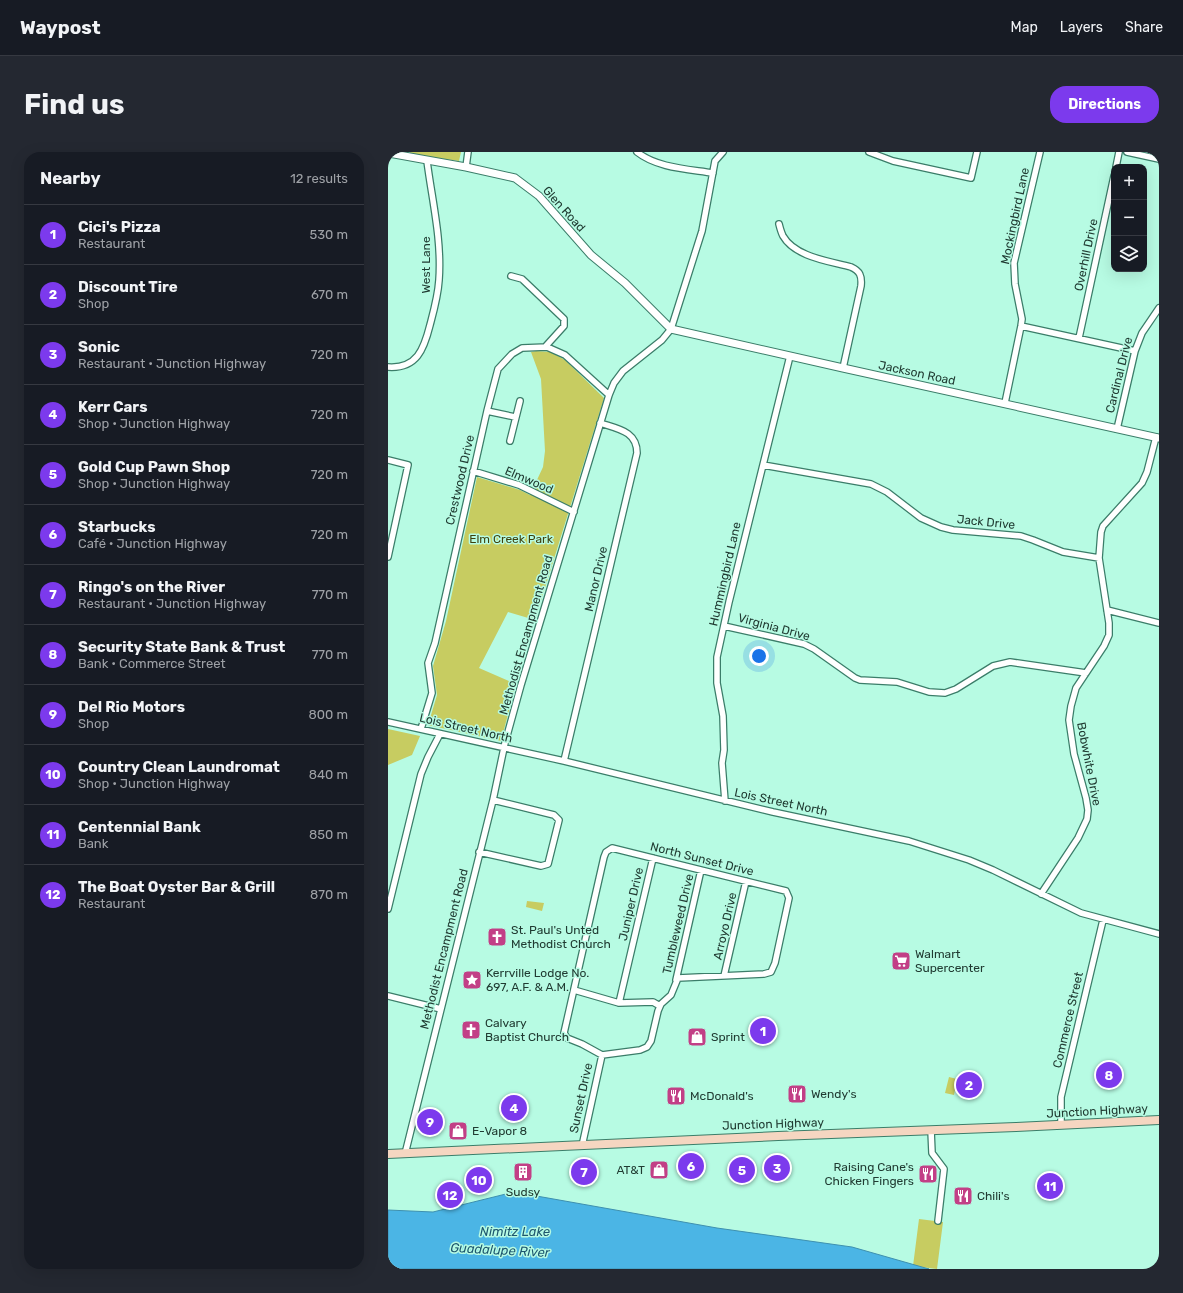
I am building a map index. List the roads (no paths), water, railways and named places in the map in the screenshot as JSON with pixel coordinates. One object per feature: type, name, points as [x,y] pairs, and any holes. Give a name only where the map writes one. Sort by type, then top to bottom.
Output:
[{"type":"main road","name":"Junction Highway","points":[[388,1154],[1159,1120]]},
{"type":"street","points":[[466,167],[468,152]]},
{"type":"street","points":[[637,152],[657,162],[670,166],[713,173]]},
{"type":"street","name":"Methodist Encampment Road","points":[[405,1154],[493,800],[504,748],[544,608],[600,423],[614,383],[623,371],[662,340],[671,329],[702,231],[715,161],[723,152]]},
{"type":"street","points":[[869,152],[893,161],[971,178],[977,152]]},
{"type":"street","name":"Mockingbird Lane","points":[[1004,403],[1022,319],[1014,274],[1014,263],[1040,152]]},
{"type":"street","points":[[1117,164],[1119,152]]},
{"type":"street","points":[[1127,152],[1159,160]]},
{"type":"street","name":"Glen Road","points":[[388,153],[466,167],[515,178],[539,196],[591,255],[626,283],[671,329]]},
{"type":"street","name":"West Lane","points":[[388,367],[408,365],[417,356],[424,347],[435,309],[439,280],[439,249],[427,161]]},
{"type":"street","name":"Overhill Drive","points":[[1079,338],[1111,190]]},
{"type":"street","points":[[779,224],[784,236],[790,244],[801,252],[851,267],[857,270],[861,275],[861,286],[843,368]]},
{"type":"street","points":[[510,276],[522,279],[564,319],[564,326],[545,347]]},
{"type":"street","name":"Cardinal Drive","points":[[1117,429],[1135,351],[1142,333],[1159,308]]},
{"type":"street","points":[[1021,326],[1135,351]]},
{"type":"street","name":"Jackson Road","points":[[671,329],[1157,437]]},
{"type":"street","name":"Crestwood Drive","points":[[421,730],[432,693],[428,663],[435,643],[498,369],[505,360],[522,348],[552,348],[565,355],[609,395]]},
{"type":"street","name":"Hummingbird Lane","points":[[725,801],[722,763],[724,750],[723,716],[716,670],[724,626],[762,465],[790,356]]},
{"type":"street","points":[[510,441],[520,401]]},
{"type":"street","points":[[487,412],[515,418]]},
{"type":"street","name":"Manor Drive","points":[[564,761],[637,453],[634,438],[627,433],[600,423]]},
{"type":"street","name":"Bobwhite Drive","points":[[1041,894],[1078,838],[1087,819],[1087,804],[1074,754],[1069,720],[1074,694],[1107,641],[1109,635],[1109,623],[1099,558],[1101,532],[1103,526],[1142,483],[1147,472],[1157,437]]},
{"type":"street","points":[[388,460],[408,465],[388,556]]},
{"type":"street","name":"Jack Drive","points":[[762,465],[872,484],[886,492],[921,518],[953,530],[1021,536],[1062,552],[1099,558]]},
{"type":"street","name":"Elmwood","points":[[474,471],[519,485],[574,512]]},
{"type":"street","points":[[1107,610],[1159,623]]},
{"type":"street","name":"Virginia Drive","points":[[724,626],[804,644],[814,649],[860,680],[897,682],[934,693],[945,693],[956,689],[993,666],[1010,662],[1086,673]]},
{"type":"street","name":"Lois Street North","points":[[388,722],[564,761],[725,801],[918,844],[993,870],[1081,914],[1159,934]]},
{"type":"street","points":[[388,909],[421,774],[440,734]]},
{"type":"street","points":[[479,852],[541,866],[548,864],[559,820],[557,817],[554,814],[493,800]]},
{"type":"street","name":"North Sunset Drive","points":[[574,990],[604,857],[608,850],[612,848],[786,891],[789,898],[773,970],[764,974],[724,976]]},
{"type":"street","name":"Juniper Drive","points":[[619,1003],[653,858]]},
{"type":"street","name":"Tumbleweed Drive","points":[[660,1006],[671,995],[675,983],[701,870]]},
{"type":"street","name":"Arroyo Drive","points":[[724,976],[746,881]]},
{"type":"street","name":"Commerce Street","points":[[1061,1125],[1061,1097],[1103,920]]},
{"type":"street","points":[[675,983],[678,978],[724,976]]},
{"type":"street","points":[[574,990],[619,1003],[653,1002],[660,1006],[651,1041],[647,1047],[640,1050],[602,1055],[565,1036],[564,1029],[574,990]]},
{"type":"street","points":[[388,996],[441,1009]]},
{"type":"street","name":"Sunset Drive","points":[[582,1146],[602,1055]]},
{"type":"street","points":[[931,1130],[932,1153],[944,1169],[938,1221]]},
{"type":"water","name":"Nimitz Lake","points":[[514,1192],[717,1228],[852,1247],[929,1269],[388,1269],[388,1210],[433,1212]]},
{"type":"place","name":"St. Paul's Unted Methodist Church","points":[[497,937]]},
{"type":"place","name":"Walmart Supercenter","points":[[901,961]]},
{"type":"place","name":"Kerrville Lodge No. 697, A.F. & A.M.","points":[[472,980]]},
{"type":"place","name":"Calvary Baptist Church","points":[[471,1030]]},
{"type":"place","name":"Cici's Pizza","points":[[763,1031]]},
{"type":"place","name":"Sprint","points":[[697,1037]]},
{"type":"place","name":"Security State Bank & Trust","points":[[1109,1075]]},
{"type":"place","name":"Discount Tire","points":[[969,1085]]},
{"type":"place","name":"Wendy's","points":[[797,1094]]},
{"type":"place","name":"McDonald's","points":[[676,1096]]},
{"type":"place","name":"Kerr Cars","points":[[514,1108]]},
{"type":"place","name":"Del Rio Motors","points":[[430,1122]]},
{"type":"place","name":"E-Vapor 8","points":[[458,1131]]},
{"type":"place","name":"Starbucks","points":[[691,1166]]},
{"type":"place","name":"Sonic","points":[[777,1168]]},
{"type":"place","name":"AT&T","points":[[659,1170]]},
{"type":"place","name":"Gold Cup Pawn Shop","points":[[742,1170]]},
{"type":"place","name":"Sudsy","points":[[523,1172]]},
{"type":"place","name":"Ringo's on the River","points":[[584,1172]]},
{"type":"place","name":"Raising Cane's Chicken Fingers","points":[[928,1174]]},
{"type":"place","name":"Country Clean Laundromat","points":[[479,1180]]},
{"type":"place","name":"Centennial Bank","points":[[1050,1186]]},
{"type":"place","name":"The Boat Oyster Bar & Grill","points":[[450,1195]]},
{"type":"place","name":"Chili's","points":[[963,1196]]},
{"type":"park label","name":"Elm Creek Park","points":[[511,539]]},
{"type":"water label","name":"Guadalupe River","points":[[500,1250]]}]
